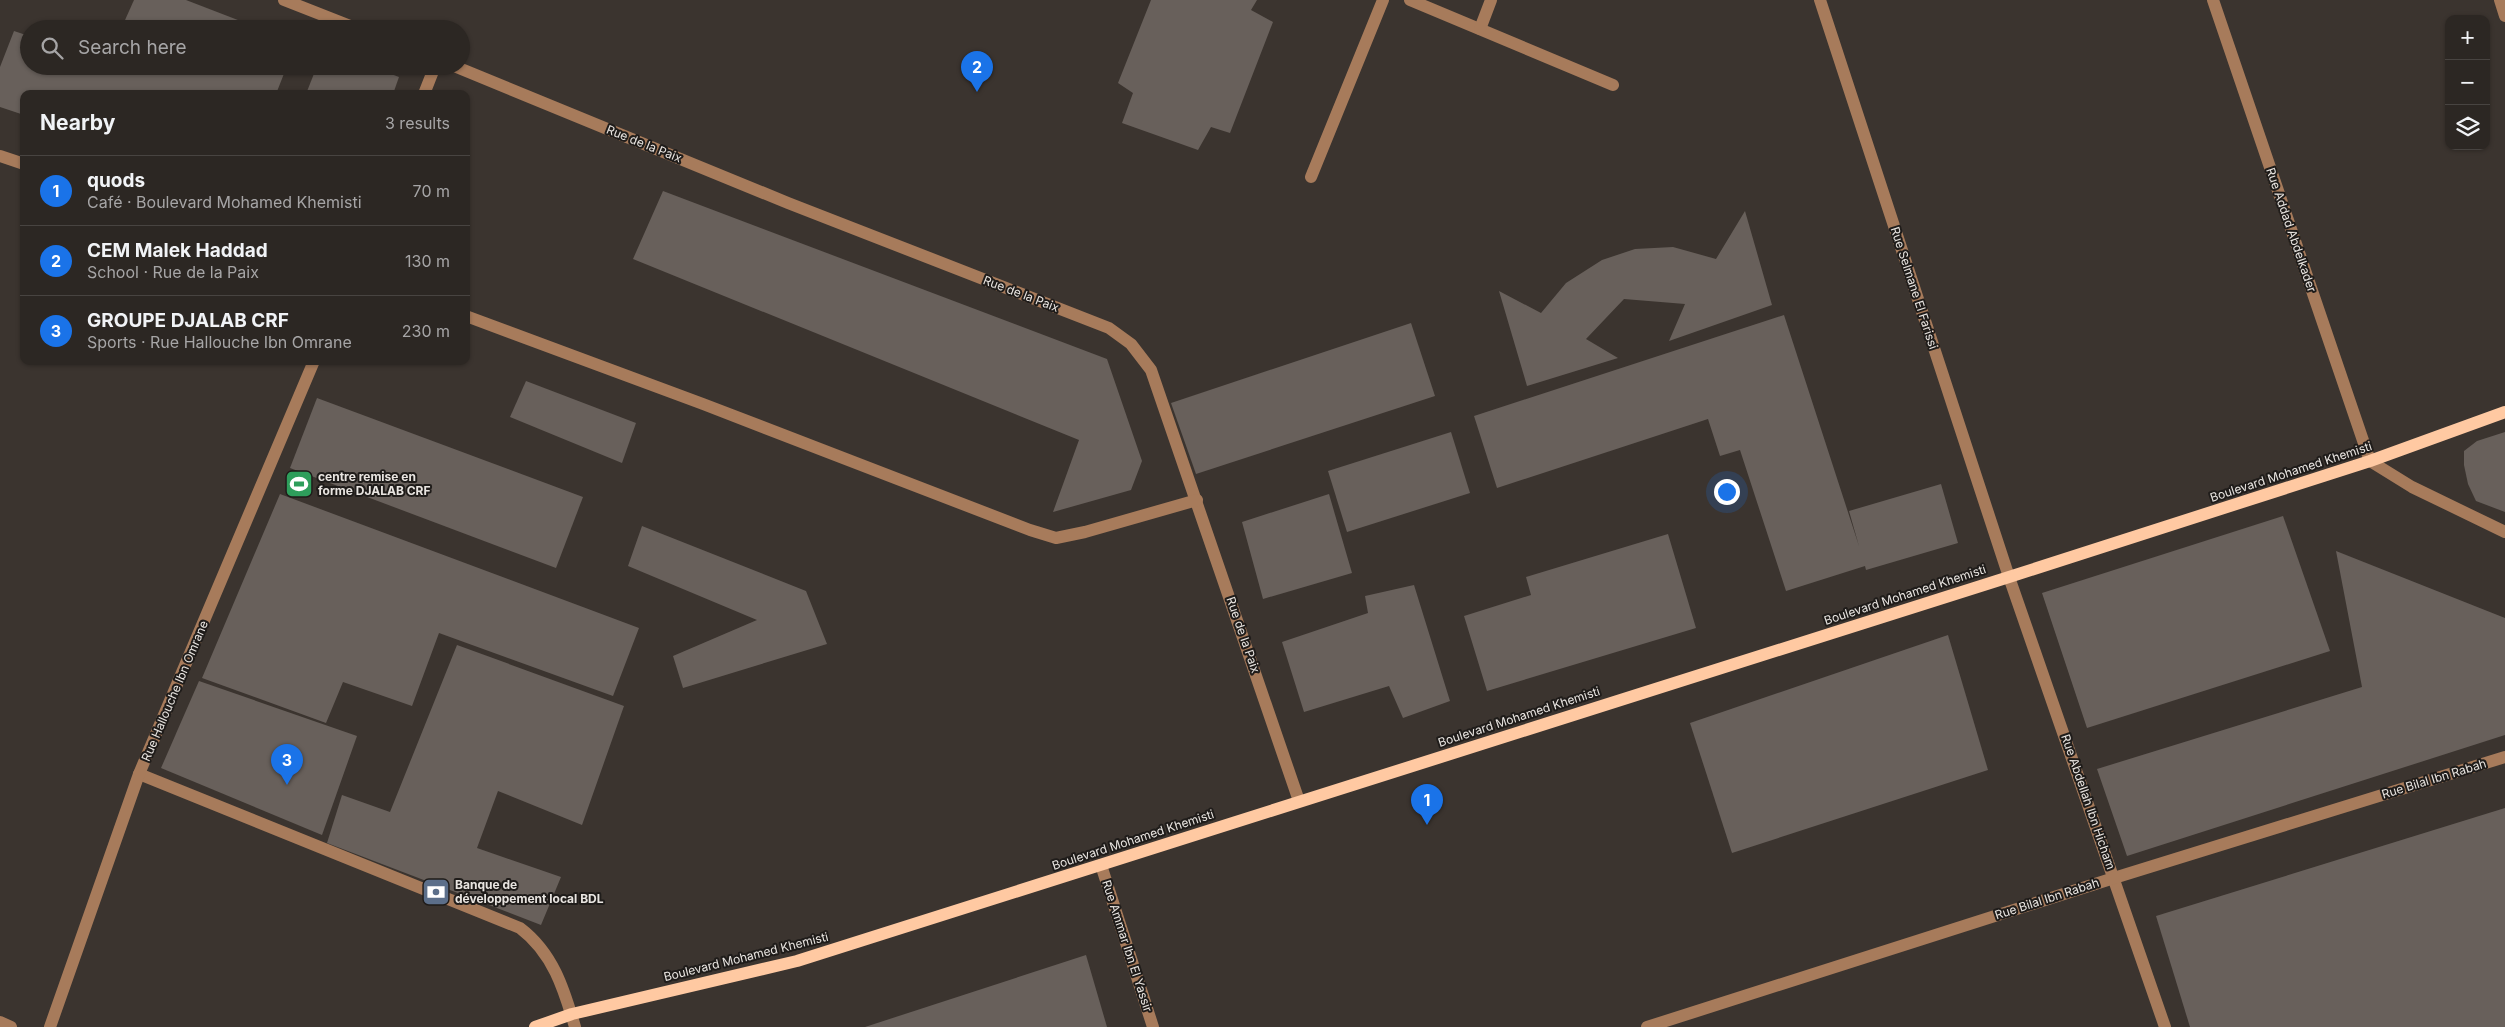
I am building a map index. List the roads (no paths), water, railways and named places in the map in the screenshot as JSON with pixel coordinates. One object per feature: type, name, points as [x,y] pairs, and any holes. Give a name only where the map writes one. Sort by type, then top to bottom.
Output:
[{"type":"main road","name":"Boulevard Mohamed Khemisti","points":[[535,1027],[572,1014],[797,961],[2370,461],[2505,412]]},
{"type":"street","points":[[284,0],[335,20]]},
{"type":"street","points":[[1310,176],[1383,0]]},
{"type":"street","points":[[1410,0],[1613,85]]},
{"type":"street","points":[[1480,29],[1491,0]]},
{"type":"street","name":"Rue Selmane El Farissi","points":[[1820,0],[2009,577]]},
{"type":"street","name":"Rue Addad Abdelkader","points":[[2212,0],[2370,461]]},
{"type":"street","points":[[2500,0],[2505,16]]},
{"type":"street","name":"Rue de la Paix","points":[[470,73],[788,203],[1109,328],[1131,344],[1151,370],[1300,801]]},
{"type":"street","points":[[426,90],[431,75]]},
{"type":"street","points":[[0,156],[20,163]]},
{"type":"street","points":[[470,317],[703,404],[1030,530],[1056,538],[1085,532],[1197,500]]},
{"type":"street","name":"Rue Hallouche Ibn Omrane","points":[[50,1027],[140,774],[312,365]]},
{"type":"street","points":[[2370,461],[2412,486],[2505,532]]},
{"type":"street","name":"Rue Abdellah Ibn Hicham","points":[[2009,577],[2165,1027]]},
{"type":"street","name":"Rue Bilal Ibn Rabah","points":[[1647,1027],[2114,878],[2505,757]]},
{"type":"street","points":[[140,774],[520,928],[531,937],[553,964],[563,984],[576,1027]]},
{"type":"street","name":"Rue Ammar Ibn El Yassir","points":[[1101,865],[1153,1027]]},
{"type":"street","points":[[0,1022],[11,1027]]},
{"type":"place","name":"CEM Malek Haddad","points":[[977,92]]},
{"type":"place","name":"centre remise en forme DJALAB CRF","points":[[299,484]]},
{"type":"place","name":"GROUPE DJALAB CRF","points":[[287,785]]},
{"type":"place","name":"quods","points":[[1427,825]]},
{"type":"place","name":"Banque de développement local BDL","points":[[436,892]]}]
